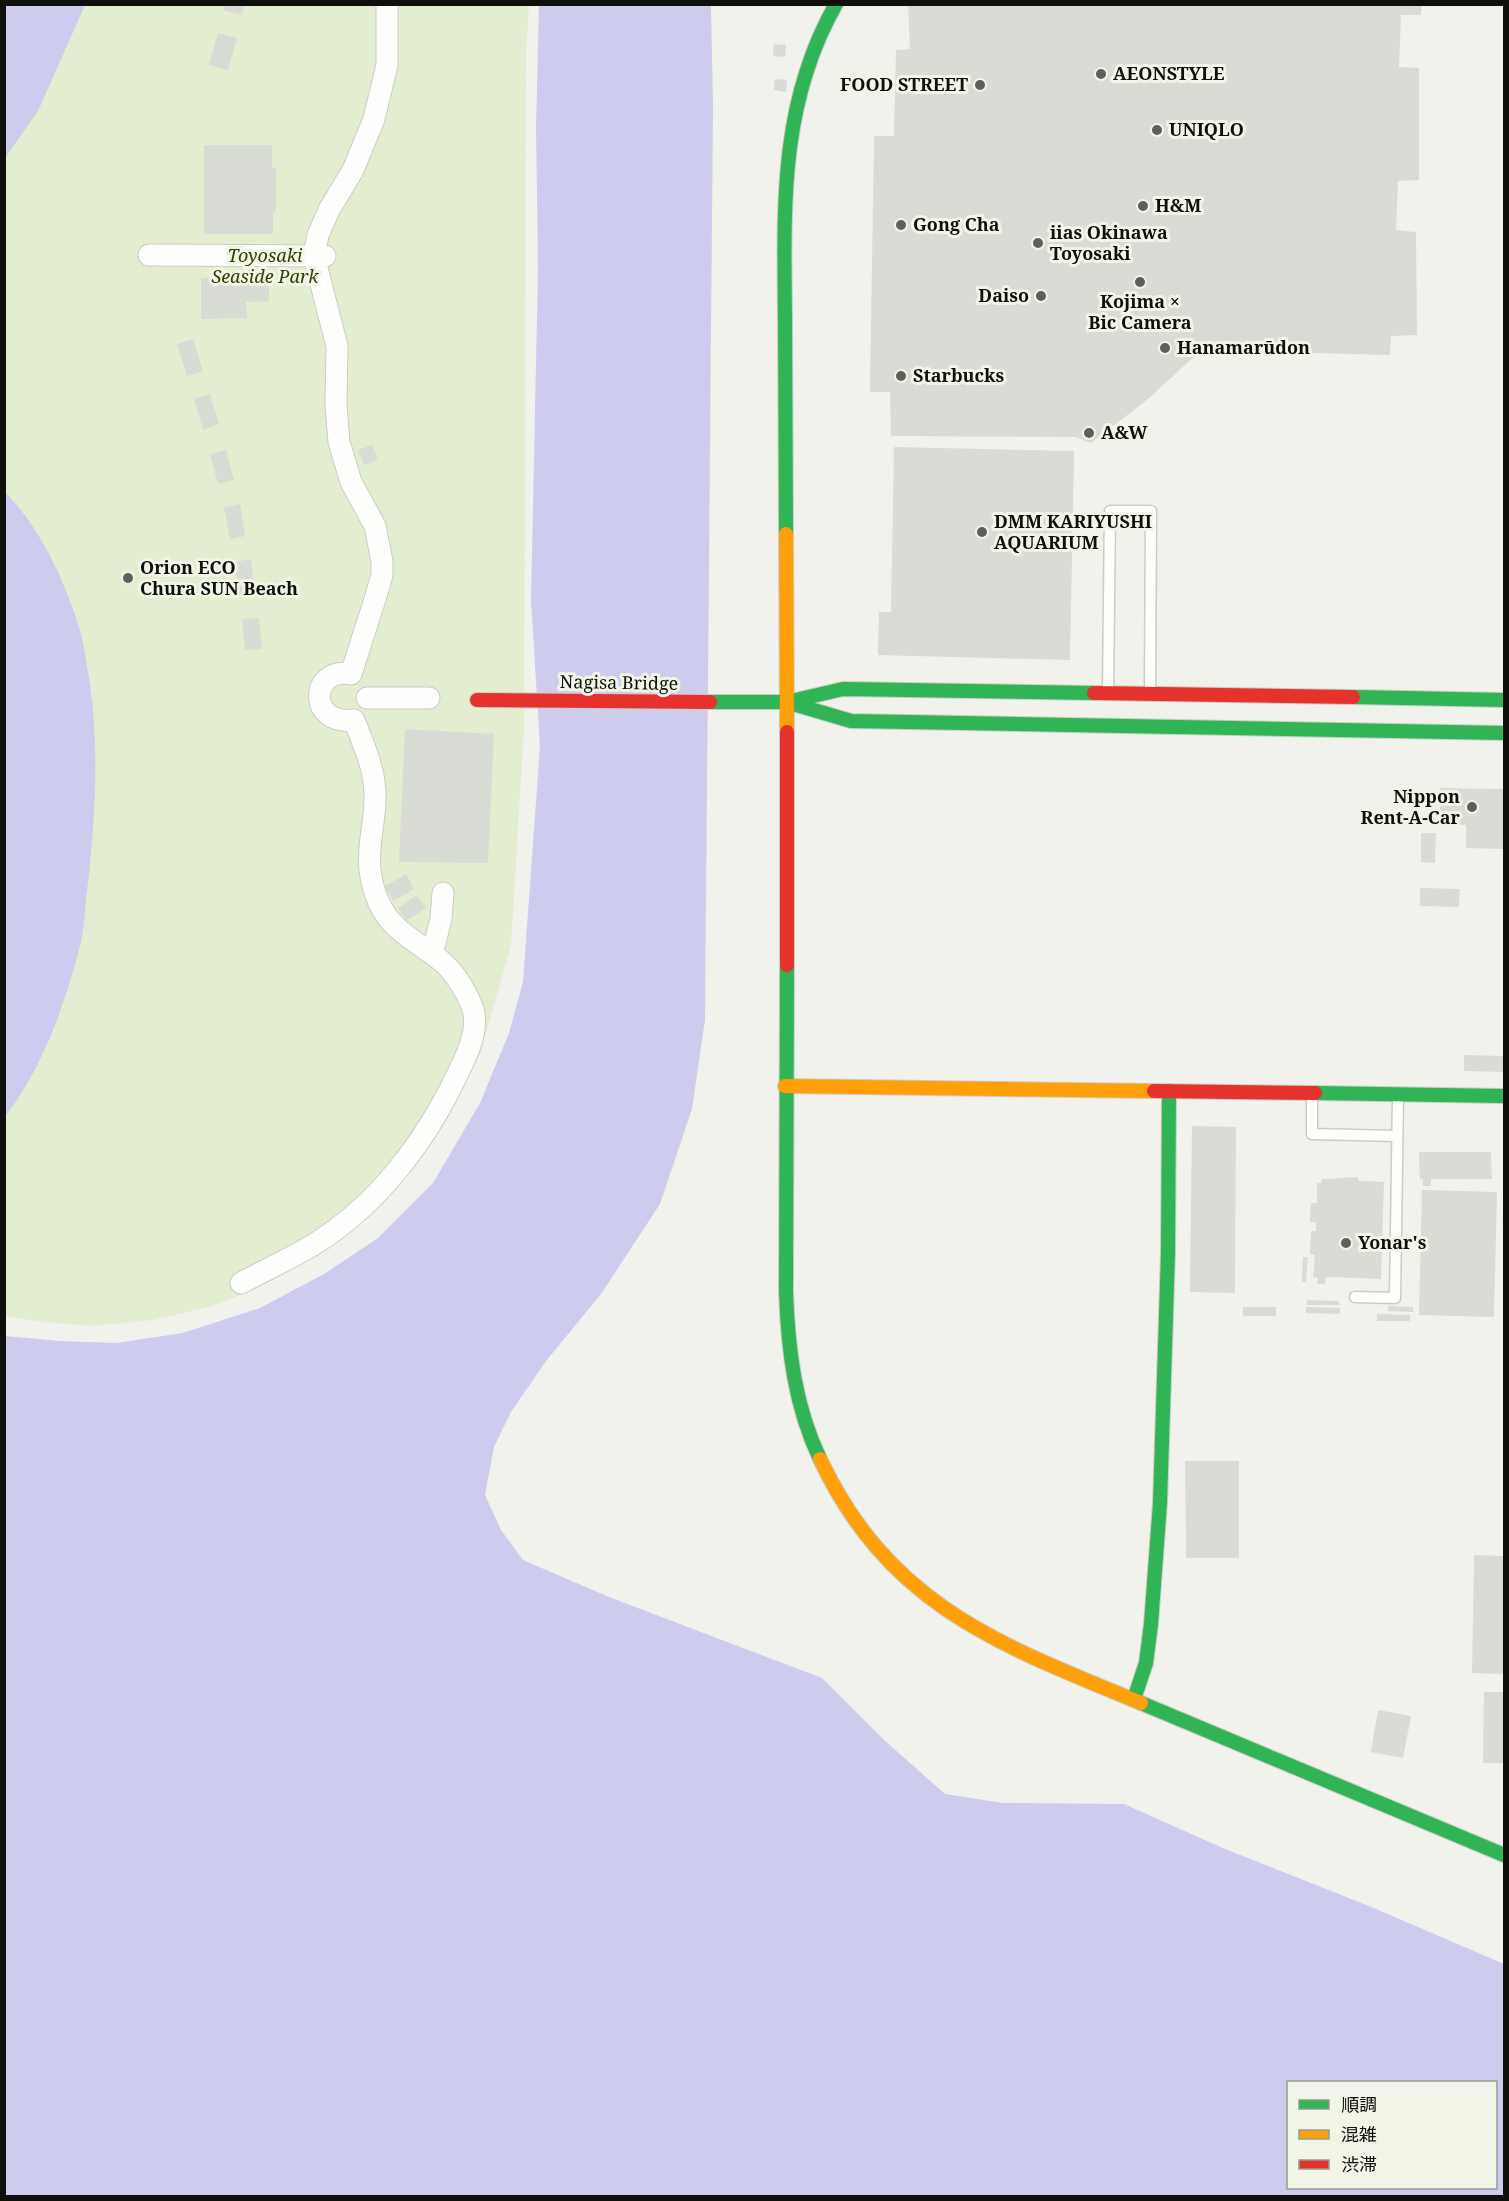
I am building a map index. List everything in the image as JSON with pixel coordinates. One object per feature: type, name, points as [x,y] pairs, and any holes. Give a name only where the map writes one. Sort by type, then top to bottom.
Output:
[{"type":"street","points":[[351,674],[382,575],[382,561],[375,526],[351,482],[339,442],[336,405],[337,346],[319,256],[318,235],[353,170],[374,119],[387,65],[387,4]]},
{"type":"street","points":[[836,4],[827,18],[805,74],[795,115],[787,165],[784,217],[784,533],[787,702],[786,1292],[794,1380],[814,1444],[832,1483],[853,1517],[884,1557],[946,1611],[973,1628],[1040,1661],[1504,1855]]},
{"type":"street","points":[[149,255],[319,256]]},
{"type":"street","points":[[345,673],[351,674],[364,685],[367,698],[359,717],[354,720],[345,721],[333,718],[321,705],[318,696],[329,678],[345,673]]},
{"type":"street","points":[[787,702],[843,689],[1504,700]]},
{"type":"street","points":[[367,698],[429,698]]},
{"type":"street","name":"Nagisa Bridge","points":[[477,700],[787,702]]},
{"type":"street","points":[[787,702],[851,721],[1504,733]]},
{"type":"street","points":[[241,1283],[313,1245],[342,1224],[384,1185],[413,1150],[446,1098],[465,1059],[473,1036],[475,1015],[466,993],[442,962],[397,929],[384,914],[376,894],[369,871],[369,846],[375,799],[374,781],[370,762],[354,720]]},
{"type":"street","points":[[432,954],[439,928],[443,893]]},
{"type":"street","points":[[785,1086],[1504,1096]]},
{"type":"street","points":[[1134,1700],[1146,1663],[1160,1503],[1169,1091]]},
{"type":"lane","points":[[1108,693],[1110,511],[1140,511],[1151,512],[1150,694]]},
{"type":"lane","points":[[1312,1093],[1312,1134],[1397,1136]]},
{"type":"lane","points":[[1355,1297],[1395,1298],[1398,1094]]},
{"type":"green space","name":"Toyosaki Seaside Park","points":[[4,5],[529,5],[526,55],[524,727],[511,945],[480,1055],[437,1132],[411,1169],[379,1206],[341,1238],[300,1265],[257,1288],[212,1306],[153,1320],[93,1326],[5,1316]]},
{"type":"water","points":[[5,4],[85,5],[38,111],[5,158]]},
{"type":"water","points":[[539,5],[711,5],[713,107],[705,1020],[692,1109],[660,1204],[601,1294],[546,1361],[511,1412],[494,1447],[485,1495],[501,1530],[523,1560],[609,1597],[822,1678],[883,1739],[945,1794],[1003,1803],[1124,1804],[1225,1849],[1369,1906],[1504,1964],[1504,2196],[5,2196],[5,1336],[116,1343],[183,1333],[260,1308],[324,1274],[378,1238],[433,1183],[480,1103],[509,1033],[523,982],[540,746],[531,601],[538,268],[536,127]]},
{"type":"water","points":[[5,492],[41,539],[59,574],[80,630],[94,720],[95,802],[81,942],[52,1034],[31,1077],[5,1116]]},
{"type":"building","points":[[225,4],[245,4],[242,15],[223,10]]},
{"type":"building","name":"iias Okinawa Toyosaki","points":[[908,4],[1422,4],[1421,15],[1401,15],[1399,67],[1419,68],[1419,180],[1398,181],[1396,230],[1416,232],[1417,335],[1391,336],[1390,355],[1201,350],[1147,400],[1091,443],[1075,437],[891,436],[890,392],[870,392],[874,136],[894,136],[896,50],[910,49]]},
{"type":"building","points":[[218,33],[237,38],[228,70],[209,65]]},
{"type":"building","points":[[774,44],[786,45],[785,57],[773,56]]},
{"type":"building","points":[[775,79],[787,80],[786,92],[774,90]]},
{"type":"building","points":[[204,145],[272,145],[272,168],[276,168],[276,211],[273,211],[273,234],[204,234]]},
{"type":"building","points":[[269,277],[269,301],[246,302],[247,318],[201,319],[201,278]]},
{"type":"building","points":[[193,339],[203,371],[187,376],[177,344]]},
{"type":"building","points":[[210,394],[219,424],[203,430],[194,399]]},
{"type":"building","points":[[372,445],[378,460],[364,465],[358,450]]},
{"type":"building","name":"DMM KARIYUSHI AQUARIUM","points":[[894,447],[1074,451],[1070,660],[878,655],[879,612],[891,612]]},
{"type":"building","points":[[226,450],[234,480],[218,484],[210,454]]},
{"type":"building","points":[[240,504],[245,536],[230,539],[224,507]]},
{"type":"building","points":[[251,559],[255,592],[239,595],[235,562]]},
{"type":"building","points":[[259,618],[262,649],[245,650],[242,619]]},
{"type":"building","points":[[405,729],[494,734],[488,863],[399,862]]},
{"type":"building","name":"Nippon Rent-A-Car","points":[[1440,788],[1504,789],[1503,849],[1466,848],[1466,825],[1440,824]]},
{"type":"building","points":[[1421,833],[1436,833],[1435,863],[1421,862]]},
{"type":"building","points":[[406,874],[414,889],[393,901],[385,886]]},
{"type":"building","points":[[1420,888],[1460,889],[1459,907],[1420,906]]},
{"type":"building","points":[[417,895],[426,908],[406,921],[398,908]]},
{"type":"building","points":[[1464,1055],[1504,1056],[1504,1072],[1464,1071]]},
{"type":"building","points":[[1192,1126],[1236,1127],[1235,1293],[1190,1292]]},
{"type":"building","points":[[1419,1152],[1491,1152],[1492,1179],[1431,1179],[1431,1186],[1423,1186],[1423,1179],[1420,1179]]},
{"type":"building","name":"Yonar's","points":[[1358,1177],[1359,1181],[1384,1182],[1381,1279],[1326,1277],[1325,1284],[1317,1284],[1318,1278],[1313,1277],[1315,1255],[1310,1254],[1311,1231],[1316,1231],[1316,1222],[1310,1222],[1311,1203],[1317,1203],[1317,1183],[1321,1183],[1322,1179]]},
{"type":"building","points":[[1422,1190],[1497,1192],[1494,1317],[1419,1315]]},
{"type":"building","points":[[1303,1257],[1308,1257],[1306,1282],[1302,1282]]},
{"type":"building","points":[[1307,1300],[1339,1301],[1339,1305],[1307,1305]]},
{"type":"building","points":[[1388,1306],[1413,1307],[1413,1312],[1388,1311]]},
{"type":"building","points":[[1243,1307],[1276,1307],[1276,1316],[1243,1316]]},
{"type":"building","points":[[1306,1307],[1340,1308],[1340,1314],[1306,1313]]},
{"type":"building","points":[[1377,1314],[1410,1315],[1410,1321],[1377,1321]]},
{"type":"building","points":[[1185,1461],[1239,1461],[1239,1558],[1186,1558]]},
{"type":"building","points":[[1474,1555],[1504,1556],[1504,1674],[1472,1673]]},
{"type":"building","points":[[1484,1692],[1504,1692],[1504,1763],[1483,1763]]},
{"type":"building","points":[[1378,1710],[1411,1716],[1403,1758],[1371,1752]]},
{"type":"traffic: fast","points":[[786,534],[785,237],[789,157],[804,80],[817,42],[836,4]]},
{"type":"traffic: fast","points":[[710,702],[787,702],[843,689],[1094,693]]},
{"type":"traffic: fast","points":[[1353,697],[1504,700]]},
{"type":"traffic: fast","points":[[790,703],[851,721],[1504,733]]},
{"type":"traffic: fast","points":[[787,965],[787,1314],[794,1378],[804,1419],[820,1459]]},
{"type":"traffic: fast","points":[[1134,1699],[1146,1663],[1160,1503],[1168,1253],[1169,1091]]},
{"type":"traffic: fast","points":[[1315,1093],[1504,1096]]},
{"type":"traffic: fast","points":[[1141,1703],[1504,1855]]},
{"type":"traffic: slow","points":[[786,534],[787,732]]},
{"type":"traffic: slow","points":[[785,1086],[1154,1091]]},
{"type":"traffic: slow","points":[[820,1459],[848,1510],[880,1551],[915,1586],[954,1615],[996,1639],[1141,1703]]},
{"type":"traffic: jam","points":[[1094,693],[1353,697]]},
{"type":"traffic: jam","points":[[477,700],[710,702]]},
{"type":"traffic: jam","points":[[787,732],[787,965]]},
{"type":"traffic: jam","points":[[1154,1091],[1315,1093]]},
{"type":"place","name":"AEONSTYLE","points":[[1101,74]]},
{"type":"place","name":"FOOD STREET","points":[[980,85]]},
{"type":"place","name":"UNIQLO","points":[[1157,130]]},
{"type":"place","name":"H&M","points":[[1143,206]]},
{"type":"place","name":"Gong Cha","points":[[901,225]]},
{"type":"place","name":"iias Okinawa Toyosaki","points":[[1038,243]]},
{"type":"place","name":"Kojima × Bic Camera","points":[[1140,282]]},
{"type":"place","name":"Daiso","points":[[1041,296]]},
{"type":"place","name":"Hanamarūdon","points":[[1165,348]]},
{"type":"place","name":"Starbucks","points":[[901,376]]},
{"type":"place","name":"A&W","points":[[1089,433]]},
{"type":"place","name":"DMM KARIYUSHI AQUARIUM","points":[[982,532]]},
{"type":"place","name":"Orion ECO Chura SUN Beach","points":[[128,578]]},
{"type":"place","name":"Nippon Rent-A-Car","points":[[1472,807]]},
{"type":"place","name":"Yonar's","points":[[1346,1243]]}]
